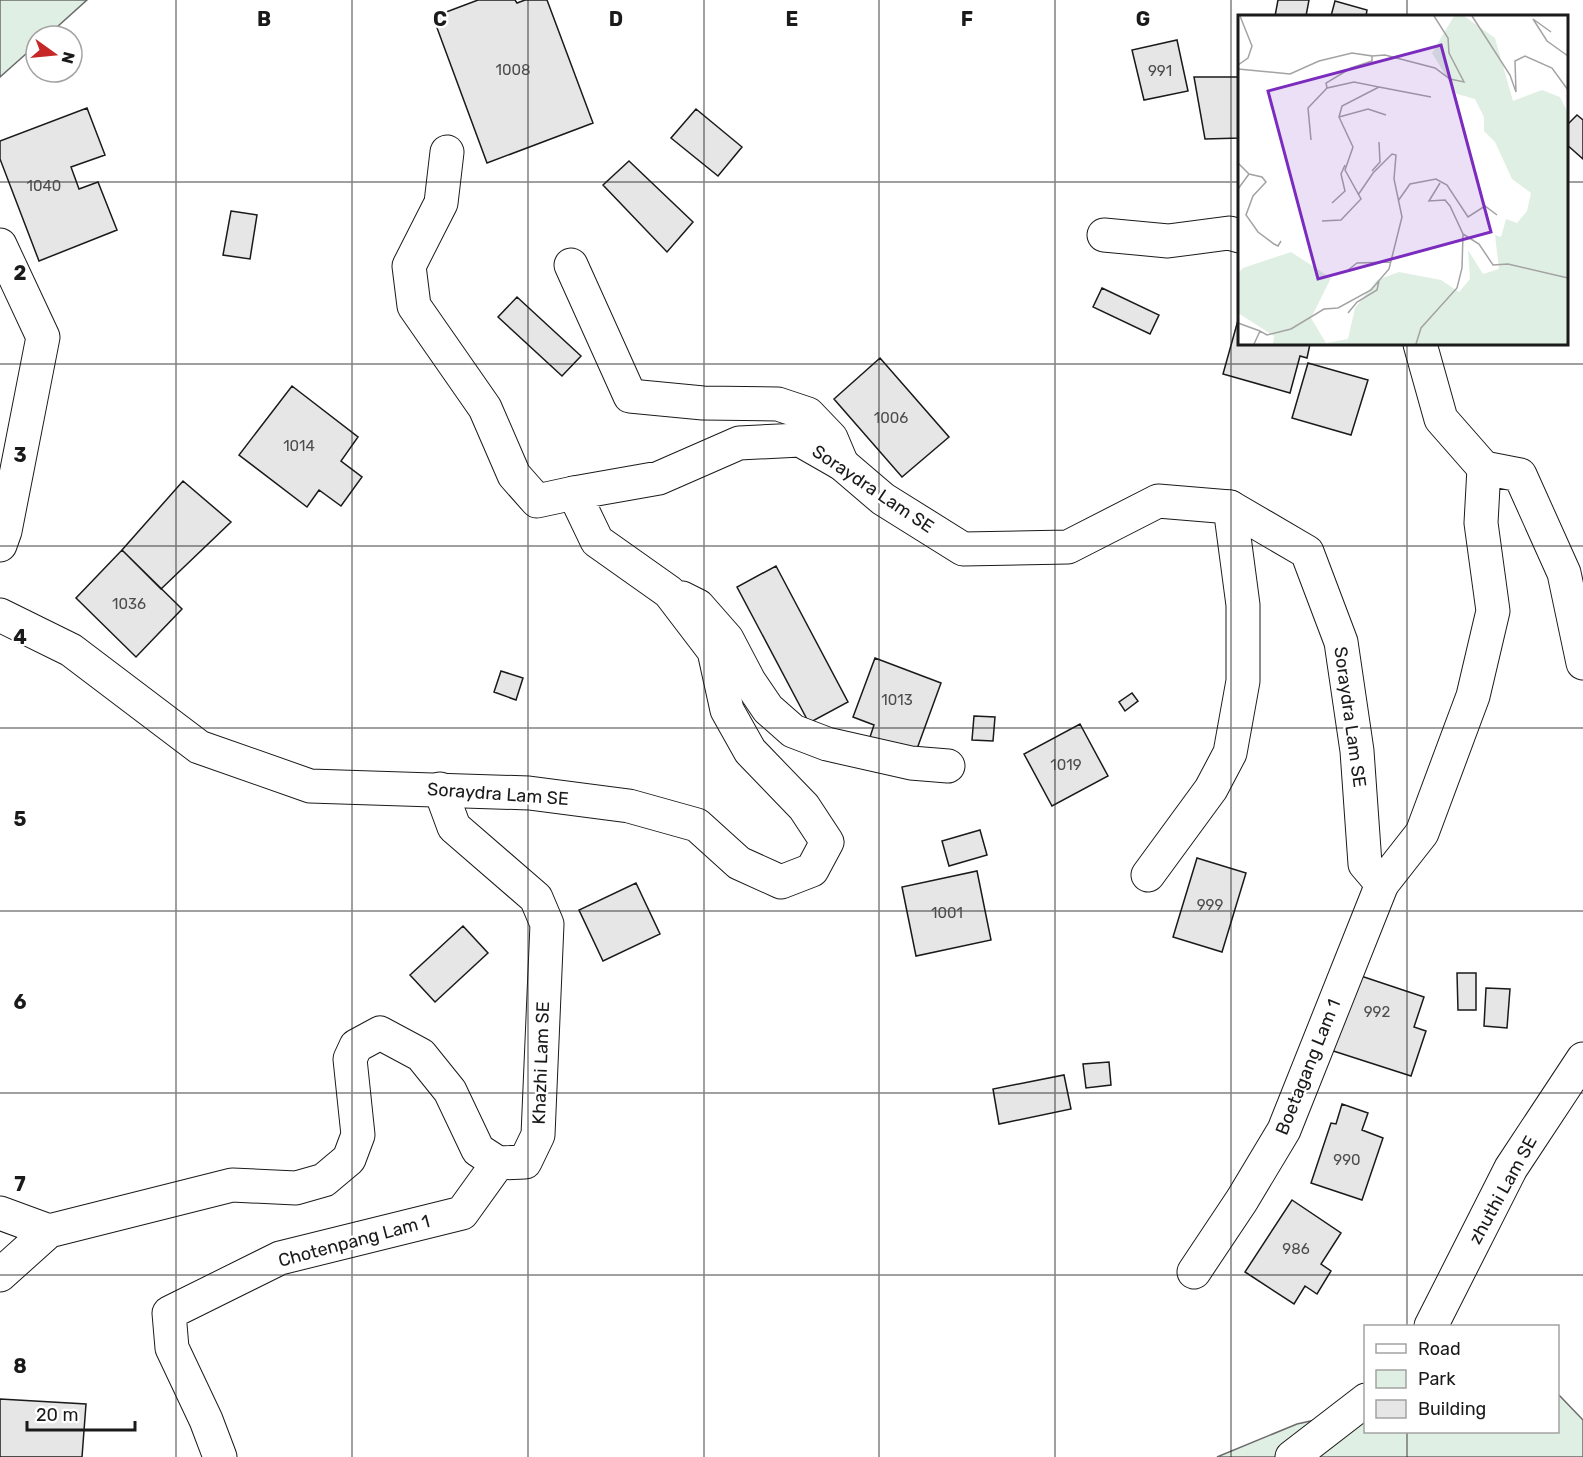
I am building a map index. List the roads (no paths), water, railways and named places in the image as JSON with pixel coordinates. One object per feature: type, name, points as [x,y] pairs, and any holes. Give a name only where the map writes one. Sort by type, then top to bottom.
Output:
[{"type":"street","points":[[447,152],[441,203],[409,266],[414,306],[485,408],[514,475],[537,501],[574,492]]},
{"type":"street","points":[[1104,235],[1168,241],[1229,233],[1238,236]]},
{"type":"street","points":[[0,245],[43,338],[5,531],[0,545]]},
{"type":"street","points":[[571,265],[630,396],[703,403],[778,404],[808,414],[831,438],[842,464]]},
{"type":"street","points":[[1420,345],[1441,419],[1484,468],[1520,475],[1564,573],[1583,663]]},
{"type":"street","name":"Soraydra Lam SE","points":[[0,615],[71,650],[199,747],[310,786],[529,793],[629,806],[696,825],[740,863],[781,882],[812,870],[826,842],[804,807],[750,751],[727,710],[714,651],[669,592],[597,541],[574,492],[659,478],[739,443],[800,440],[842,464],[883,499],[963,549],[1068,547],[1158,501],[1230,507],[1307,552],[1341,642],[1357,751],[1365,864],[1382,884]]},
{"type":"street","points":[[1382,884],[1422,832],[1473,696],[1493,611],[1481,523],[1484,468]]},
{"type":"street","points":[[1148,875],[1211,789],[1230,753],[1243,681],[1243,616],[1230,507]]},
{"type":"street","points":[[669,592],[698,606],[727,639],[768,709],[793,731],[827,744],[911,763],[948,766]]},
{"type":"street","name":"Khazhi Lam SE","points":[[440,789],[454,827],[536,898],[547,924],[538,1135],[525,1162],[498,1163]]},
{"type":"street","name":"Boetagang Lam 1","points":[[1194,1272],[1242,1200],[1284,1130],[1382,884]]},
{"type":"street","points":[[0,1275],[49,1231],[232,1185],[296,1188],[324,1180],[349,1159],[358,1135],[350,1059],[356,1046],[380,1033],[421,1055],[450,1091],[478,1150],[498,1163]]},
{"type":"street","name":"zhuthi Lam SE","points":[[1432,1325],[1511,1168],[1583,1059]]},
{"type":"street","name":"Chotenpang Lam 1","points":[[219,1457],[206,1420],[172,1348],[169,1313],[280,1258],[462,1213],[498,1163]]},
{"type":"street","points":[[0,1213],[49,1231]]},
{"type":"street","points":[[1292,1457],[1364,1401]]}]
